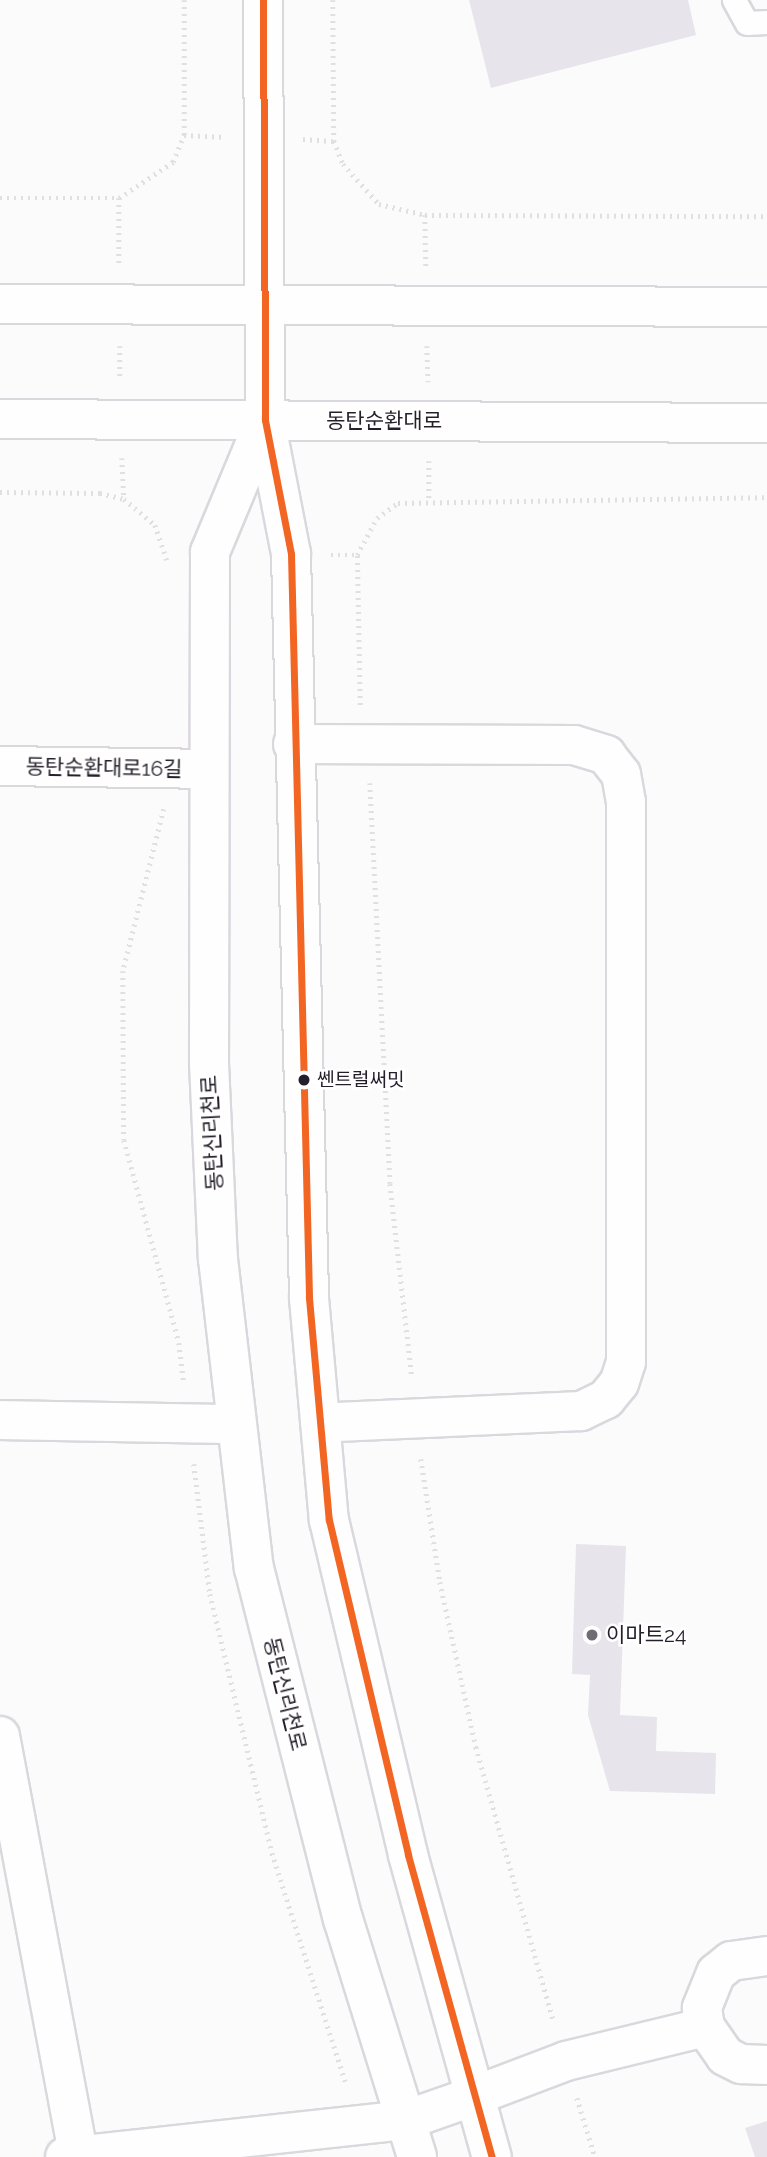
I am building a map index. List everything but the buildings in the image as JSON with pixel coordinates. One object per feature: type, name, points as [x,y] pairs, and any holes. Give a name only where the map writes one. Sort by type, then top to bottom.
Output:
[{"type":"main road","points":[[263,0],[268,305],[265,420],[291,554],[293,744],[309,1298],[329,1520],[408,1855],[492,2157]]},
{"type":"main road","points":[[0,304],[767,307]]},
{"type":"main road","name":"동탄순환대로","points":[[0,419],[767,423]]},
{"type":"main road","name":"동탄신리천로","points":[[265,420],[210,552],[209,1063],[218,1259],[235,1424],[254,1568],[288,1712],[343,1919],[418,2157]]},
{"type":"main road","points":[[293,744],[575,745],[606,755],[621,774],[626,802],[626,1362],[619,1383],[606,1399],[582,1411],[320,1423]]},
{"type":"main road","name":"동탄순환대로16길","points":[[0,766],[208,769]]},
{"type":"main road","points":[[0,1420],[235,1424]]},
{"type":"main road","points":[[0,1736],[75,2157],[406,2120],[566,2061],[705,2027]]},
{"type":"main road","points":[[767,1955],[731,1961],[716,1973],[706,1990],[705,2027],[724,2056],[741,2064],[767,2066]]},
{"type":"lane","points":[[734,0],[747,23],[767,22]]},
{"type":"path","points":[[0,198],[118,198],[173,162],[184,135],[184,0]]},
{"type":"path","points":[[333,0],[334,141],[343,164],[379,204],[425,215],[767,216]]},
{"type":"path","points":[[118,198],[124,499]]},
{"type":"path","points":[[425,215],[429,500]]},
{"type":"path","points":[[0,492],[100,494],[124,499],[155,525],[166,551]]},
{"type":"path","points":[[595,2157],[476,1747],[440,1582],[416,1418],[390,1184],[377,977],[373,799],[363,744],[356,656],[357,555],[377,518],[398,503],[429,500],[767,497]]},
{"type":"transit line","points":[[263,0],[265,420],[291,554],[309,1298],[329,1520],[408,1855],[492,2157]]},
{"type":"place","name":"쎈트럴써밋","points":[[304,1080]]},
{"type":"place","name":"이마트24","points":[[592,1635]]}]
